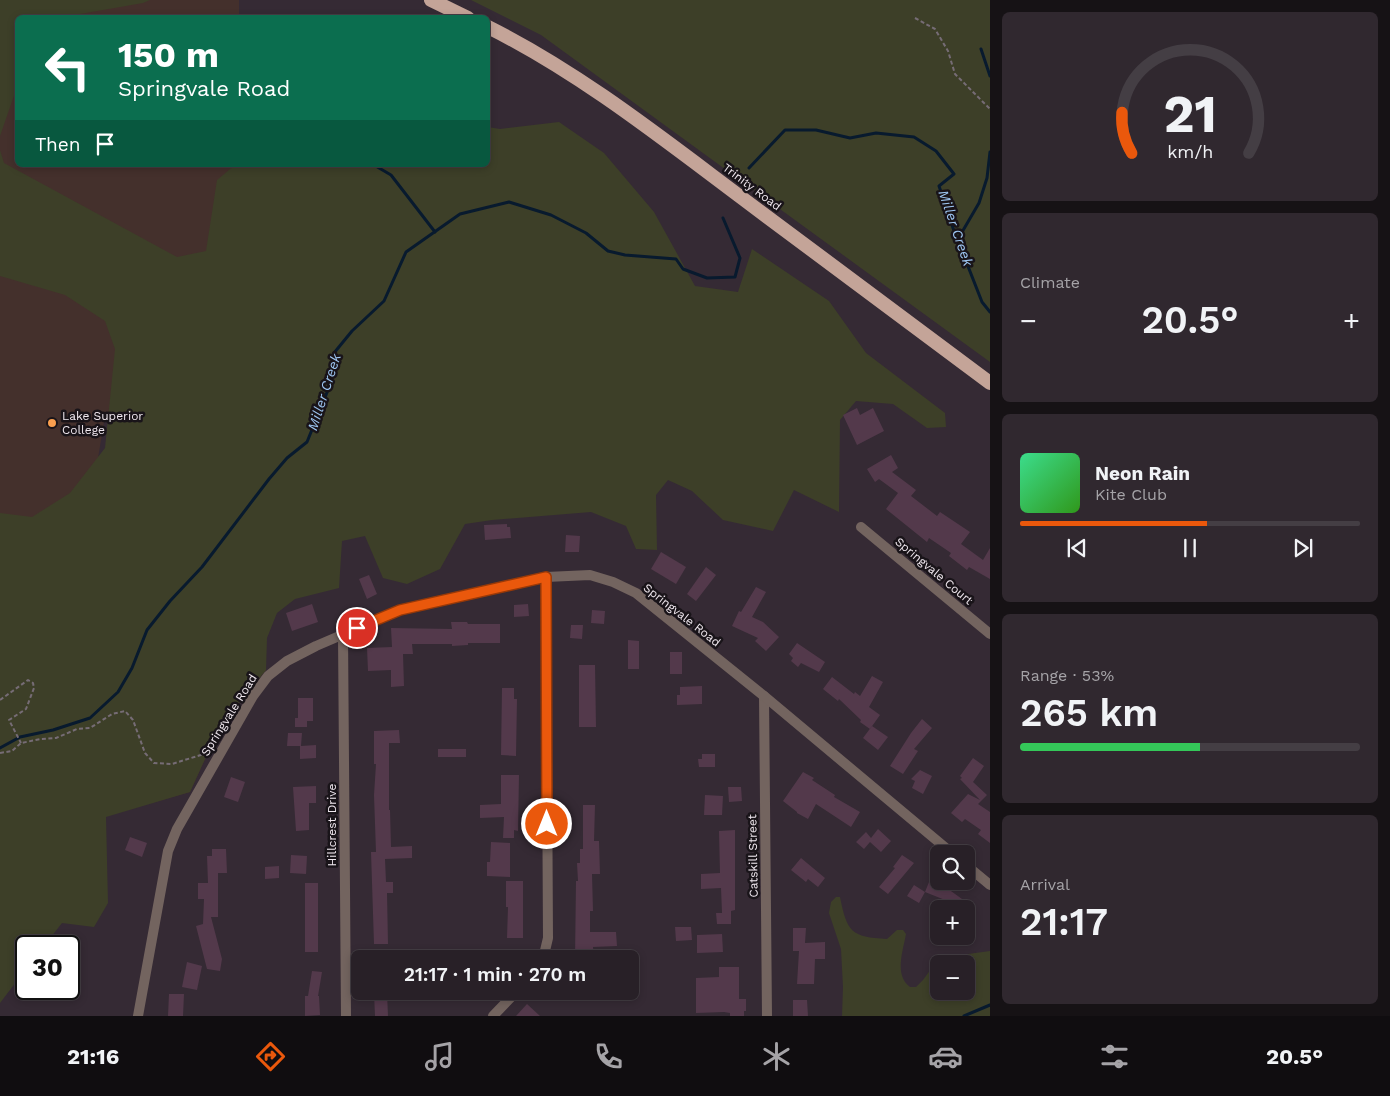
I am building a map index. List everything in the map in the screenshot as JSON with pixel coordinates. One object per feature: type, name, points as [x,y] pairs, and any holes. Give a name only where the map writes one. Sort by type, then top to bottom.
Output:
[{"type":"highway","points":[[431,0],[462,15]]},
{"type":"highway","name":"Trinity Road","points":[[490,28],[545,58],[596,90],[990,383]]},
{"type":"street","name":"Springvale Court","points":[[861,527],[990,634]]},
{"type":"street","name":"Springvale Road","points":[[138,1016],[168,851],[177,829],[222,750],[253,696],[268,676],[288,661],[343,634],[400,610],[546,577],[590,575],[613,582],[636,593],[764,696],[942,845]]},
{"type":"street","points":[[545,950],[548,938],[546,577]]},
{"type":"street","name":"Hillcrest Drive","points":[[343,634],[346,1016]]},
{"type":"street","name":"Catskill Street","points":[[764,696],[767,1016]]},
{"type":"street","points":[[975,872],[990,885]]},
{"type":"street","points":[[493,1016],[508,1000]]},
{"type":"path","points":[[915,18],[935,29],[948,51],[955,74],[990,109]]},
{"type":"path","points":[[0,700],[28,680],[33,683],[34,688],[26,709],[9,720],[21,743]]},
{"type":"path","points":[[0,753],[12,751],[21,743],[56,738],[77,729],[90,728],[112,714],[125,711],[133,720],[145,753],[154,763],[172,764],[222,750]]},
{"type":"shaded area","name":"Lake Superior College","points":[[0,0],[239,0],[239,15],[15,15],[15,167],[237,167],[191,424],[104,422],[74,604],[228,624],[266,670],[233,710],[216,735],[190,792],[106,816],[105,829],[0,844]]},
{"type":"green space","points":[[0,0],[150,0],[143,3],[74,15],[15,15],[15,93],[0,136]]},
{"type":"green space","points":[[471,0],[990,0],[990,362],[541,35]]},
{"type":"green space","points":[[559,122],[604,153],[654,212],[695,286],[738,292],[752,249],[829,301],[866,353],[945,413],[946,427],[927,428],[893,404],[856,401],[840,420],[839,512],[794,490],[773,531],[723,520],[692,491],[668,480],[656,495],[657,550],[636,549],[626,526],[591,512],[492,520],[465,524],[440,569],[407,584],[383,578],[365,536],[342,541],[339,588],[295,599],[277,613],[267,638],[266,670],[233,710],[216,735],[190,792],[106,817],[108,903],[94,927],[62,923],[53,935],[15,935],[15,983],[0,1003],[0,513],[32,517],[70,493],[105,448],[115,349],[105,321],[65,295],[0,276],[0,150],[4,163],[177,257],[206,251],[217,180],[233,167],[490,167],[490,127],[500,129]]},
{"type":"green space","points":[[836,897],[840,897],[848,925],[858,934],[865,937],[887,939],[897,930],[903,930],[906,934],[901,962],[902,976],[910,987],[916,987],[930,970],[930,1000],[975,1000],[975,955],[961,955],[990,951],[990,1016],[842,1016],[841,949],[829,913],[831,902]]},
{"type":"building","points":[[857,408],[860,415],[873,408],[884,431],[857,445],[843,415]]},
{"type":"building","points":[[891,455],[898,468],[892,472],[916,490],[911,496],[937,516],[940,512],[970,532],[961,544],[983,560],[990,548],[990,579],[969,567],[967,570],[949,556],[951,553],[929,538],[927,542],[886,509],[898,493],[879,479],[875,482],[867,469]]},
{"type":"building","points":[[507,524],[507,527],[510,527],[511,538],[485,540],[484,525]]},
{"type":"building","points":[[566,535],[580,536],[579,552],[565,552]]},
{"type":"building","points":[[661,552],[686,567],[676,584],[651,569]]},
{"type":"building","points":[[706,567],[716,575],[696,601],[687,594]]},
{"type":"building","points":[[369,575],[377,594],[367,599],[359,579]]},
{"type":"building","points":[[756,587],[766,592],[752,617],[763,622],[779,637],[766,651],[755,641],[758,638],[732,626],[739,611],[741,612]]},
{"type":"building","points":[[312,604],[318,622],[292,631],[286,613]]},
{"type":"building","points":[[528,604],[529,616],[514,617],[514,605]]},
{"type":"building","points":[[592,610],[605,611],[604,624],[591,623]]},
{"type":"building","points":[[451,622],[500,624],[500,643],[468,643],[468,645],[452,646],[452,644],[412,644],[413,654],[403,654],[404,686],[391,687],[391,670],[368,671],[367,648],[392,647],[391,628],[452,629]]},
{"type":"building","points":[[571,625],[583,625],[582,639],[570,638]]},
{"type":"building","points":[[628,640],[639,641],[639,669],[628,669]]},
{"type":"building","points":[[797,643],[825,662],[819,672],[801,663],[798,667],[791,661],[793,658],[789,654]]},
{"type":"building","points":[[670,652],[682,652],[682,674],[670,674]]},
{"type":"building","points":[[579,665],[595,665],[596,727],[579,727]]},
{"type":"building","points":[[872,676],[883,682],[869,707],[880,715],[870,729],[860,722],[861,720],[839,699],[838,701],[823,689],[832,677],[854,694],[855,692],[860,696]]},
{"type":"building","points":[[702,686],[702,704],[677,705],[677,695],[680,695],[680,687]]},
{"type":"building","points":[[502,688],[514,688],[514,699],[517,699],[516,756],[501,755]]},
{"type":"building","points":[[298,698],[313,698],[313,721],[307,721],[307,727],[295,727],[295,718],[298,718]]},
{"type":"building","points":[[922,719],[932,728],[914,749],[918,751],[903,774],[890,766]]},
{"type":"building","points":[[872,726],[888,737],[878,750],[863,738]]},
{"type":"building","points":[[399,730],[400,743],[389,743],[391,847],[412,846],[412,858],[385,859],[386,882],[393,882],[393,893],[387,893],[388,944],[374,944],[371,852],[376,852],[374,731]]},
{"type":"building","points":[[288,733],[302,733],[301,746],[316,745],[316,758],[300,759],[300,746],[287,746]]},
{"type":"building","points":[[438,749],[466,749],[466,757],[438,757]]},
{"type":"building","points":[[702,754],[715,754],[715,767],[699,767],[698,759],[702,759]]},
{"type":"building","points":[[973,758],[984,766],[973,782],[987,795],[978,804],[990,812],[990,843],[978,834],[981,830],[965,819],[962,822],[951,813],[968,794],[980,800],[960,779],[962,778],[960,776]]},
{"type":"building","points":[[920,770],[932,776],[923,794],[912,788],[915,781],[911,779]]},
{"type":"building","points":[[803,772],[814,778],[812,780],[835,795],[834,797],[860,812],[851,827],[816,804],[808,819],[797,813],[783,801]]},
{"type":"building","points":[[501,775],[519,775],[518,831],[514,830],[514,838],[503,838],[504,817],[480,818],[480,805],[501,804]]},
{"type":"building","points":[[231,777],[245,782],[238,802],[224,797]]},
{"type":"building","points":[[316,786],[316,803],[309,803],[309,830],[296,831],[293,787]]},
{"type":"building","points":[[728,787],[741,787],[742,801],[729,802]]},
{"type":"building","points":[[705,795],[723,796],[722,815],[704,815]]},
{"type":"building","points":[[583,805],[595,805],[594,841],[599,841],[600,874],[592,874],[593,911],[590,911],[590,932],[616,932],[617,946],[593,947],[593,950],[575,950],[577,863],[580,863],[580,849],[583,849]]},
{"type":"building","points":[[878,829],[891,841],[881,852],[870,842],[864,849],[856,842],[866,832],[871,838]]},
{"type":"building","points":[[735,830],[735,910],[731,911],[731,924],[717,924],[716,913],[722,913],[721,888],[701,889],[701,874],[720,873],[719,831]]},
{"type":"building","points":[[130,837],[147,843],[142,857],[125,850]]},
{"type":"building","points":[[491,842],[510,843],[510,877],[487,876],[487,862],[490,862]]},
{"type":"building","points":[[212,849],[226,849],[227,873],[218,873],[218,917],[211,917],[222,959],[220,971],[207,969],[196,926],[203,924],[204,899],[198,899],[198,883],[208,883],[207,856],[212,856]]},
{"type":"building","points":[[291,855],[307,856],[306,874],[290,873]]},
{"type":"building","points":[[902,855],[914,863],[888,894],[879,887],[895,868],[893,867]]},
{"type":"building","points":[[801,858],[825,878],[818,887],[808,879],[806,882],[791,870]]},
{"type":"building","points":[[279,866],[279,878],[265,879],[265,867]]},
{"type":"building","points":[[930,880],[930,890],[950,890],[962,899],[945,900],[925,892]]},
{"type":"building","points":[[506,881],[523,881],[523,938],[507,938],[508,907],[506,907]]},
{"type":"building","points":[[305,883],[318,883],[318,952],[305,952]]},
{"type":"building","points":[[914,885],[925,892],[919,903],[907,896]]},
{"type":"building","points":[[675,927],[691,927],[692,940],[676,941]]},
{"type":"building","points":[[793,928],[806,928],[805,943],[825,942],[825,959],[815,959],[814,984],[797,984],[799,951],[793,951]]},
{"type":"building","points":[[722,934],[723,952],[697,953],[697,935]]},
{"type":"building","points":[[187,962],[202,966],[197,990],[182,987]]},
{"type":"building","points":[[719,967],[739,967],[739,999],[746,999],[744,1016],[730,1016],[730,1013],[724,1012],[696,1013],[696,978],[719,977]]},
{"type":"building","points":[[312,971],[322,972],[318,996],[320,1015],[305,1016],[305,996],[308,996]]},
{"type":"building","points":[[169,994],[184,994],[183,1016],[168,1016]]},
{"type":"building","points":[[374,1000],[387,1000],[388,1016],[375,1016]]},
{"type":"building","points":[[793,1000],[807,1000],[808,1016],[793,1016]]},
{"type":"building","points":[[527,1004],[540,1016],[516,1016]]},
{"type":"waterway","points":[[981,49],[990,76]]},
{"type":"waterway","name":"Miller Creek","points":[[749,168],[785,130],[816,130],[850,138],[876,133],[914,137],[936,151],[954,174],[939,186],[982,302],[990,312]]},
{"type":"waterway","points":[[958,239],[979,203],[987,178],[990,152]]},
{"type":"waterway","points":[[377,167],[391,175],[435,232]]},
{"type":"waterway","name":"Miller Creek","points":[[0,748],[20,737],[53,730],[90,718],[118,692],[132,668],[147,630],[170,601],[202,567],[269,479],[287,458],[307,442],[328,390],[334,353],[352,331],[384,301],[406,252],[460,214],[509,202],[551,215],[586,233],[608,251],[625,255],[676,259],[683,269],[707,278],[735,277],[740,258],[723,218]]},
{"type":"waterway","points":[[964,1016],[990,1005]]},
{"type":"place","name":"Lake Superior College","points":[[52,423]]},
{"type":"route","points":[[357,628],[400,610],[546,577],[547,824]]}]
